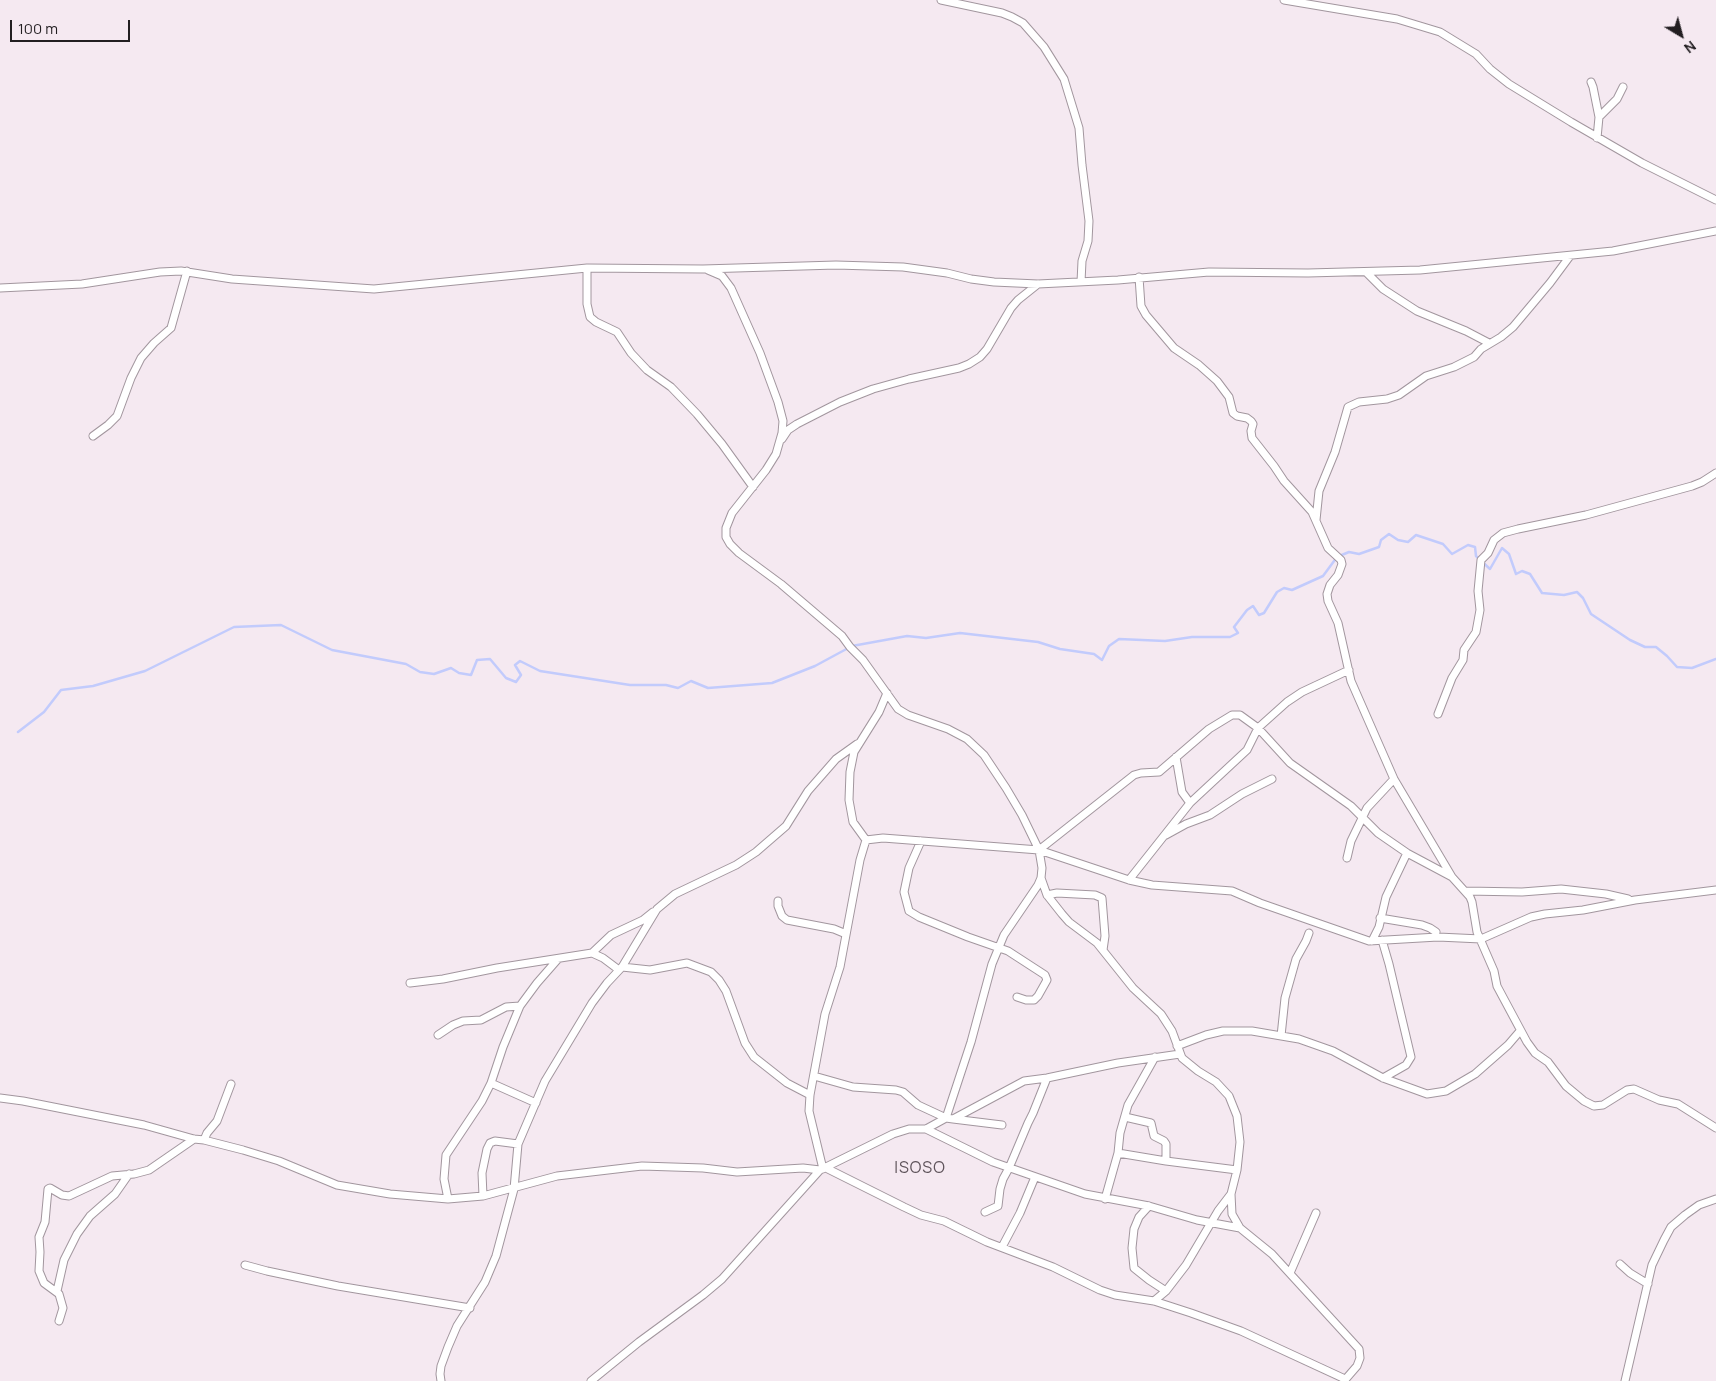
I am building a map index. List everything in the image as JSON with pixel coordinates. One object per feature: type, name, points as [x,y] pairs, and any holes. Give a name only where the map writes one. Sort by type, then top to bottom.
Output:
[{"type":"street","points":[[940,0],[1002,13],[1012,16],[1023,23],[1044,47],[1064,79],[1079,128],[1089,221],[1088,241],[1082,261],[1081,282]]},
{"type":"street","points":[[1284,0],[1397,19],[1440,32],[1476,54],[1509,84],[1597,138],[1716,200]]},
{"type":"street","points":[[1590,82],[1594,87],[1599,117],[1597,138]]},
{"type":"street","points":[[1599,117],[1618,99],[1623,87]]},
{"type":"street","points":[[0,288],[82,284],[160,272],[187,271],[232,279],[374,289],[588,268],[703,269],[776,266],[889,266],[947,273],[994,282],[1038,284],[1208,272],[1420,270],[1623,250],[1716,232]]},
{"type":"street","points":[[1316,520],[1319,491],[1348,407],[1359,402],[1387,399],[1399,394],[1426,376],[1454,368],[1474,356],[1489,343],[1501,338],[1513,327],[1570,256]]},
{"type":"street","points":[[588,268],[587,304],[590,317],[617,332],[647,370],[671,387],[697,414],[753,487]]},
{"type":"street","points":[[703,269],[722,276],[728,282],[760,353],[783,421],[779,444]]},
{"type":"street","points":[[94,436],[116,416],[131,378],[148,349],[171,328],[187,271]]},
{"type":"street","points":[[1366,272],[1383,289],[1417,311],[1466,331],[1489,343]]},
{"type":"street","points":[[1140,278],[1141,306],[1146,315],[1174,348],[1199,364],[1217,381],[1229,397],[1233,413],[1252,421],[1252,438],[1284,481],[1307,506],[1316,520],[1328,548],[1341,560],[1342,564],[1338,575],[1330,585],[1327,594],[1328,601],[1338,623],[1351,681],[1357,697],[1394,779],[1452,877],[1466,891],[1472,902],[1477,932],[1494,971],[1501,997],[1516,1019],[1520,1031],[1535,1053],[1548,1062],[1566,1086],[1584,1101],[1594,1106],[1603,1105],[1627,1090],[1634,1089],[1659,1100],[1678,1104],[1716,1128]]},
{"type":"street","points":[[0,1098],[144,1125],[279,1161],[337,1186],[390,1194],[448,1199],[483,1196],[557,1176],[642,1166],[703,1168],[737,1172],[803,1168],[823,1169],[904,1207],[944,1221],[1115,1295],[1154,1301],[1241,1331],[1344,1380],[1357,1366],[1360,1358],[1359,1349],[1272,1254],[1240,1228],[1232,1214],[1231,1194],[1237,1170],[1240,1142],[1234,1105],[1224,1090],[1188,1064],[1180,1054],[1172,1031],[1161,1014],[1133,988],[1103,950],[1089,936],[1069,922],[1047,895],[1041,878],[1042,868],[1039,850],[1006,788],[984,756],[967,739],[948,729],[908,716],[898,709],[864,660],[850,647],[842,636],[781,584],[750,562],[730,544],[726,537],[726,528],[732,514],[771,462],[788,430],[840,402],[873,389],[909,378],[959,368],[974,360],[987,350],[1010,308],[1038,284]]},
{"type":"street","points":[[1438,714],[1452,678],[1463,660],[1464,650],[1476,632],[1479,619],[1478,591],[1481,560],[1488,553],[1494,540],[1503,533],[1586,515],[1692,486],[1716,473]]},
{"type":"street","points":[[1129,880],[1190,802],[1247,750],[1258,728],[1287,702],[1302,692],[1349,670]]},
{"type":"street","points":[[866,840],[853,822],[849,800],[850,772],[857,744],[877,717],[886,693]]},
{"type":"street","points":[[1039,850],[1134,775],[1160,772],[1208,729],[1232,715],[1240,715],[1258,728],[1290,763],[1340,797],[1378,834],[1407,853],[1452,877]]},
{"type":"street","points":[[410,983],[592,953],[611,935],[643,920],[675,894],[724,871],[756,852],[786,826],[808,791],[836,759],[857,744]]},
{"type":"street","points":[[1176,757],[1182,792],[1190,802]]},
{"type":"street","points":[[1163,836],[1186,824],[1210,815],[1242,794],[1272,779]]},
{"type":"street","points":[[1347,858],[1350,841],[1368,808],[1394,779]]},
{"type":"street","points":[[866,840],[883,838],[1039,850],[1129,880],[1152,885],[1232,891],[1260,903],[1372,941],[1438,937],[1481,939],[1538,915],[1716,890]]},
{"type":"street","points":[[823,1169],[809,1111],[810,1095],[825,1014],[836,984],[860,860],[866,840]]},
{"type":"street","points":[[921,841],[909,868],[904,892],[909,911],[919,917],[1008,951],[1045,975],[1047,980],[1034,1000],[1017,997]]},
{"type":"street","points":[[1372,941],[1379,927],[1386,897],[1407,853]]},
{"type":"street","points":[[949,1118],[992,964],[1004,935],[1041,878]]},
{"type":"street","points":[[1466,891],[1522,892],[1561,889],[1606,894],[1635,900]]},
{"type":"street","points":[[1047,895],[1100,896],[1102,898],[1105,930],[1103,950]]},
{"type":"street","points":[[778,900],[782,916],[787,920],[846,934]]},
{"type":"street","points":[[441,1381],[440,1374],[457,1326],[485,1282],[496,1256],[514,1189],[518,1144],[552,1067],[607,983],[621,968],[657,909]]},
{"type":"street","points":[[1380,918],[1422,925],[1436,932]]},
{"type":"street","points":[[1281,1036],[1285,998],[1296,959],[1309,933]]},
{"type":"street","points":[[1382,940],[1412,1057],[1406,1065],[1383,1078]]},
{"type":"street","points":[[592,953],[621,968],[650,970],[687,963],[710,972],[719,980],[726,991],[745,1043],[754,1057],[787,1083],[810,1095]]},
{"type":"street","points":[[448,1199],[444,1179],[446,1154],[482,1101],[491,1083],[520,1006],[558,959]]},
{"type":"street","points":[[438,1035],[463,1021],[481,1020],[506,1007],[520,1006]]},
{"type":"street","points":[[1177,1046],[1222,1031],[1252,1031],[1281,1036],[1308,1042],[1333,1051],[1383,1078],[1427,1094],[1446,1091],[1475,1074],[1508,1045],[1520,1031]]},
{"type":"street","points":[[592,1381],[639,1342],[722,1279],[823,1169],[893,1134],[909,1129],[926,1129],[1024,1081],[1180,1054]]},
{"type":"street","points":[[1105,1199],[1118,1153],[1120,1133],[1128,1105],[1155,1057]]},
{"type":"street","points":[[814,1076],[859,1088],[896,1090],[903,1092],[918,1105],[949,1118],[1002,1125]]},
{"type":"street","points":[[985,1212],[998,1206],[1003,1179],[1047,1078]]},
{"type":"street","points":[[491,1083],[536,1103]]},
{"type":"street","points":[[204,1140],[217,1121],[231,1084]]},
{"type":"street","points":[[1125,1118],[1151,1123],[1154,1136],[1166,1144],[1166,1161]]},
{"type":"street","points":[[926,1129],[975,1154],[1009,1168],[1085,1194],[1149,1206],[1211,1223],[1240,1228]]},
{"type":"street","points":[[57,1291],[44,1283],[39,1271],[40,1237],[45,1222],[48,1189],[50,1188],[62,1195],[69,1196],[112,1176],[148,1170],[194,1139]]},
{"type":"street","points":[[483,1196],[482,1173],[490,1143],[495,1141],[518,1144]]},
{"type":"street","points":[[1118,1153],[1237,1170]]},
{"type":"street","points":[[59,1321],[63,1308],[57,1291],[64,1260],[77,1234],[90,1216],[115,1194],[128,1174]]},
{"type":"street","points":[[1002,1247],[1036,1177]]},
{"type":"street","points":[[1154,1301],[1166,1291],[1186,1265],[1231,1194]]},
{"type":"street","points":[[1625,1381],[1652,1265],[1671,1227],[1684,1214],[1716,1198]]},
{"type":"street","points":[[1149,1206],[1139,1217],[1134,1229],[1132,1248],[1134,1268],[1166,1291]]},
{"type":"street","points":[[1290,1273],[1316,1213]]},
{"type":"street","points":[[1620,1264],[1630,1273],[1648,1284]]},
{"type":"street","points":[[245,1265],[338,1286],[470,1308]]},
{"type":"waterway","points":[[18,732],[44,712],[61,690],[93,686],[145,671],[234,627],[281,625],[332,650],[406,664],[420,672],[434,674],[451,668],[459,673],[471,675],[477,660],[490,659],[506,678],[516,682],[521,675],[515,665],[520,661],[540,671],[630,685],[666,685],[678,688],[691,681],[708,688],[772,683],[815,666],[852,646],[907,636],[926,638],[960,633],[1038,642],[1060,649],[1094,654],[1102,660],[1109,646],[1119,639],[1165,641],[1192,637],[1230,637],[1238,633],[1234,627],[1247,610],[1253,606],[1259,615],[1264,613],[1277,592],[1284,588],[1292,590],[1323,576],[1337,557],[1349,552],[1359,554],[1379,547],[1381,540],[1389,534],[1398,540],[1408,542],[1416,535],[1443,544],[1452,554],[1468,545],[1475,547],[1476,556],[1490,569],[1502,548],[1509,554],[1516,574],[1522,571],[1530,574],[1542,593],[1564,595],[1577,592],[1583,598],[1591,614],[1630,640],[1645,647],[1656,647],[1677,667],[1692,668],[1716,659]]},
{"type":"district","name":"ISOSO","points":[[920,1169]]}]
